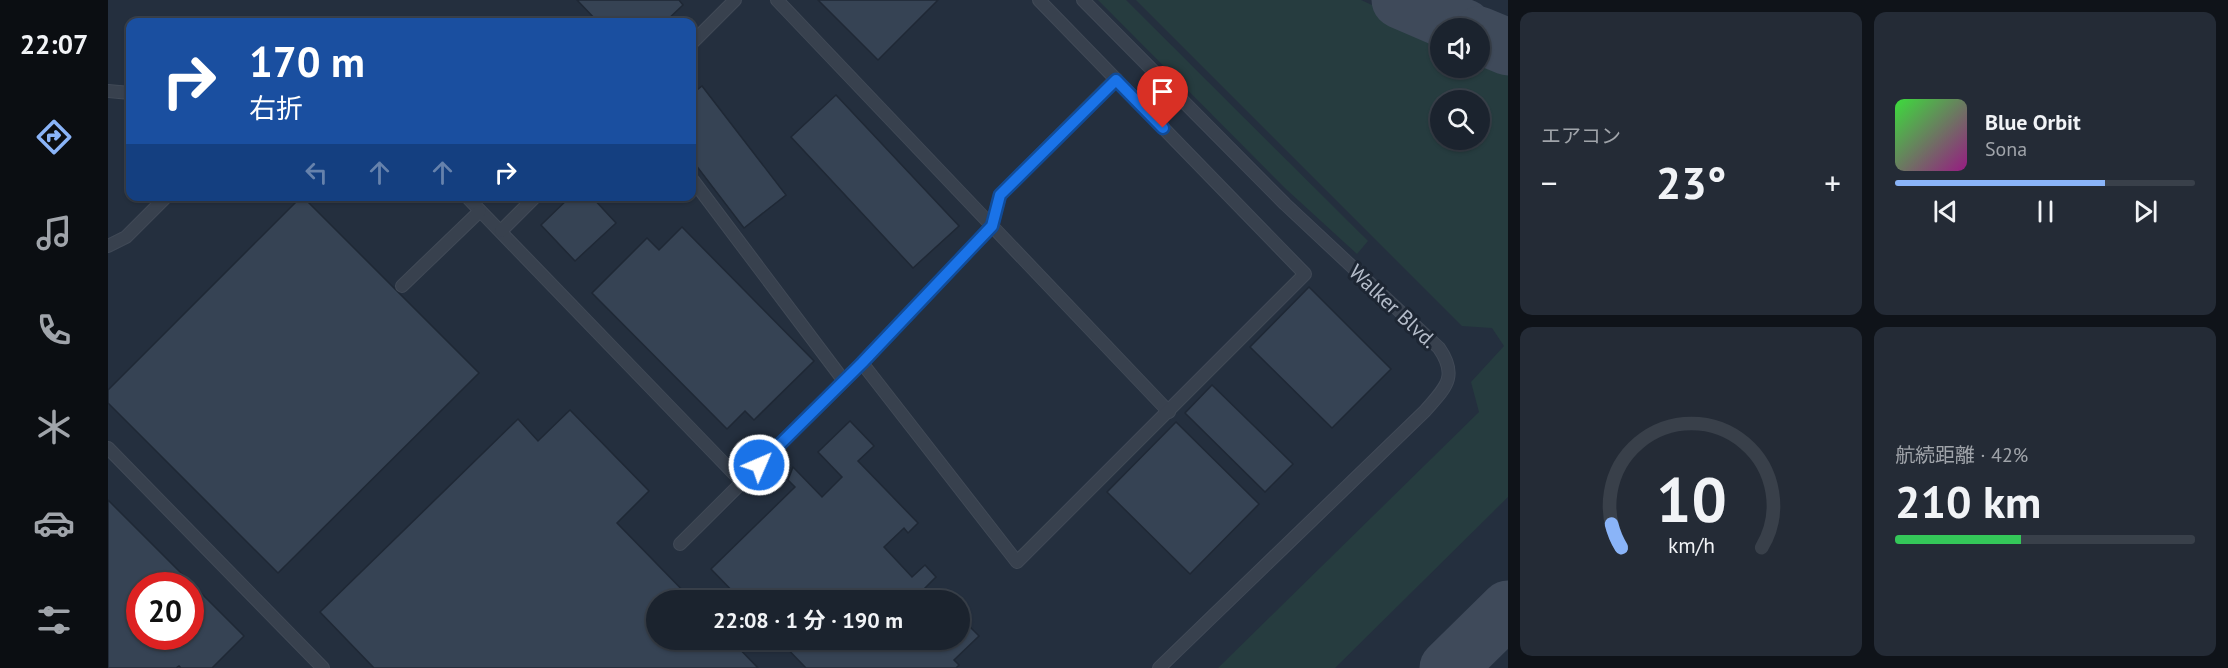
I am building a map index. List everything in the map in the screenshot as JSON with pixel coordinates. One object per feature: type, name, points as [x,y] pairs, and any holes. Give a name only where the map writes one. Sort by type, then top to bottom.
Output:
[{"type":"lane","points":[[696,39],[735,0]]},
{"type":"lane","points":[[777,0],[1168,412]]},
{"type":"lane","points":[[862,363],[1017,562],[1305,274],[1039,0]]},
{"type":"lane","name":"Walker Blvd.","points":[[1083,0],[1285,204],[1439,348],[1449,362],[1448,380],[1443,391],[1425,411],[1159,668]]},
{"type":"lane","points":[[680,544],[862,363],[992,226],[1000,195],[1116,80]]},
{"type":"lane","points":[[108,91],[126,93]]},
{"type":"lane","points":[[696,184],[844,381]]},
{"type":"lane","points":[[108,246],[126,237],[162,201]]},
{"type":"lane","points":[[471,201],[742,482]]},
{"type":"lane","points":[[501,231],[531,201]]},
{"type":"lane","points":[[402,286],[480,211]]},
{"type":"lane","points":[[108,448],[322,668]]},
{"type":"green space","points":[[1098,0],[1126,0],[1368,241],[1357,254],[1287,190]]},
{"type":"green space","points":[[1136,0],[1361,0],[1430,31],[1430,78],[1490,78],[1490,59],[1508,68],[1508,497],[1335,668],[1218,668],[1479,412],[1471,382],[1504,346],[1492,328],[1462,326]]},
{"type":"building","points":[[577,0],[679,0],[683,5],[669,18],[594,18]]},
{"type":"building","points":[[818,0],[938,0],[878,60]]},
{"type":"building","points":[[702,86],[786,195],[744,228],[696,165],[696,91]]},
{"type":"building","points":[[836,95],[959,226],[913,268],[791,137]]},
{"type":"building","points":[[297,201],[307,201],[479,373],[278,573],[108,403],[108,390]]},
{"type":"building","points":[[566,201],[596,201],[616,223],[575,261],[541,225]]},
{"type":"building","points":[[682,227],[814,361],[754,420],[745,411],[727,429],[592,293],[647,238],[659,250]]},
{"type":"building","points":[[1309,287],[1391,369],[1332,428],[1250,347]]},
{"type":"building","points":[[1212,385],[1293,464],[1265,492],[1185,413]]},
{"type":"building","points":[[570,410],[649,491],[617,523],[682,590],[646,590],[646,650],[741,650],[758,668],[374,668],[320,612],[518,419],[538,441]]},
{"type":"building","points":[[850,421],[874,446],[858,461],[918,523],[908,533],[904,528],[884,547],[912,577],[925,565],[936,577],[923,590],[731,590],[711,569],[795,487],[788,480],[793,467],[822,497],[842,477],[818,452]]},
{"type":"building","points":[[1176,422],[1259,504],[1190,574],[1107,492]]},
{"type":"building","points":[[108,500],[180,572],[126,572],[126,650],[204,650],[204,596],[244,636],[212,668],[181,668],[179,666],[176,668],[108,668]]},
{"type":"building","points":[[970,627],[979,636],[970,645]]},
{"type":"building","points":[[789,650],[964,650],[954,660],[959,665],[956,668],[806,668]]},
{"type":"taxiway","points":[[1400,0],[1442,18]]},
{"type":"taxiway","points":[[1490,40],[1508,47]]},
{"type":"taxiway","points":[[1448,668],[1508,609]]},
{"type":"route","points":[[759,465],[862,363],[992,226],[1000,195],[1116,80],[1163,128]]}]
